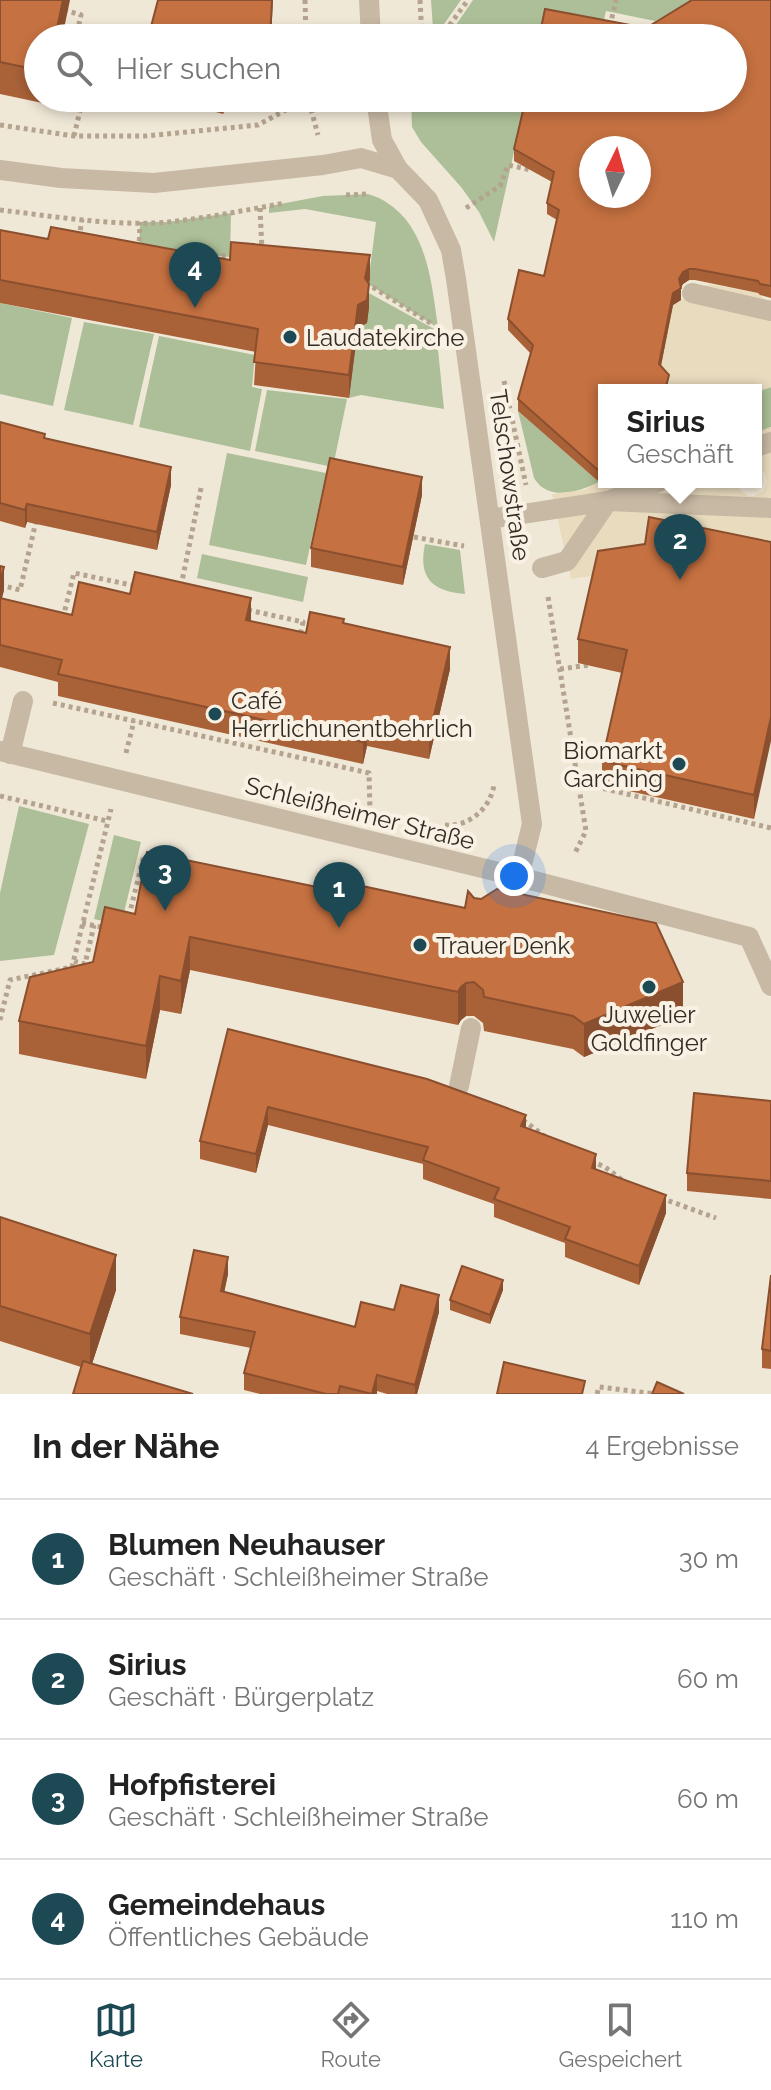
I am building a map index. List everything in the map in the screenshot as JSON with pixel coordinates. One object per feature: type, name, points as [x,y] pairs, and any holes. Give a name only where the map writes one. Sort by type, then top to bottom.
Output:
[{"type":"street","points":[[369,0],[370,24]]},
{"type":"street","name":"Telschowstraße","points":[[378,112],[382,140],[398,169],[428,200],[451,250],[532,824],[519,877]]},
{"type":"street","points":[[10,172],[154,183],[361,158],[398,169]]},
{"type":"street","points":[[692,293],[771,311]]},
{"type":"street","points":[[490,519],[608,501],[643,488]]},
{"type":"street","points":[[608,501],[771,508]]},
{"type":"street","points":[[542,568],[567,561],[608,501]]},
{"type":"street","points":[[5,752],[33,701]]},
{"type":"street","name":"Schleißheimer Straße","points":[[5,752],[771,941]]},
{"type":"street","points":[[749,937],[771,986]]},
{"type":"street","points":[[459,1086],[471,1028]]},
{"type":"path","points":[[305,0],[306,24]]},
{"type":"path","points":[[420,0],[421,24]]},
{"type":"path","points":[[450,24],[468,0]]},
{"type":"path","points":[[611,24],[616,0]]},
{"type":"path","points":[[53,7],[81,15],[79,24]]},
{"type":"path","points":[[74,136],[80,112]]},
{"type":"path","points":[[0,125],[74,136],[146,136],[258,125],[282,112]]},
{"type":"path","points":[[466,208],[500,186],[508,165],[531,170]]},
{"type":"path","points":[[338,195],[368,194],[378,198]]},
{"type":"path","points":[[0,210],[82,219],[166,222],[296,201]]},
{"type":"path","points":[[260,208],[262,259]]},
{"type":"path","points":[[79,243],[82,219]]},
{"type":"path","points":[[138,257],[140,222]]},
{"type":"path","points":[[139,249],[152,250]]},
{"type":"path","points":[[180,252],[246,258]]},
{"type":"path","points":[[219,269],[221,256]]},
{"type":"path","points":[[356,277],[438,328],[436,315]]},
{"type":"path","points":[[179,595],[201,488]]},
{"type":"path","points":[[0,585],[20,590],[37,517]]},
{"type":"path","points":[[414,537],[469,548],[468,534]]},
{"type":"path","points":[[61,630],[74,573],[149,589]]},
{"type":"path","points":[[116,597],[120,582]]},
{"type":"path","points":[[242,608],[303,622],[299,637]]},
{"type":"path","points":[[560,669],[589,665]]},
{"type":"path","points":[[33,701],[369,773],[370,812],[382,815]]},
{"type":"path","points":[[0,1020],[10,980],[72,967],[118,781]]},
{"type":"path","points":[[580,783],[771,828]]},
{"type":"path","points":[[434,824],[458,826],[478,814],[492,796],[494,784]]},
{"type":"path","points":[[0,796],[107,821]]},
{"type":"path","points":[[129,917],[144,855]]},
{"type":"path","points":[[82,923],[115,930]]},
{"type":"path","points":[[73,961],[85,964],[94,925]]},
{"type":"path","points":[[515,1118],[527,1122],[550,1140]]},
{"type":"path","points":[[590,1161],[605,1167],[634,1188]]},
{"type":"path","points":[[648,1193],[716,1218]]},
{"type":"path","points":[[597,1394],[599,1387],[655,1394]]},
{"type":"green space","points":[[431,0],[461,0],[444,24],[433,24]]},
{"type":"green space","points":[[473,0],[693,0],[655,21],[606,11],[603,24],[457,24]]},
{"type":"green space","points":[[411,112],[523,112],[494,242],[479,212],[412,127]]},
{"type":"green space","points":[[368,194],[400,213],[419,241],[430,275],[438,328],[368,284],[376,222],[305,209],[269,213],[269,206],[323,196]]},
{"type":"green space","points":[[231,213],[230,257],[139,249],[140,222],[166,222]]},
{"type":"green space","points":[[367,292],[436,330],[444,409],[361,395],[349,398],[358,328]]},
{"type":"green space","points":[[0,303],[72,318],[53,406],[0,394]]},
{"type":"green space","points":[[84,322],[154,334],[133,425],[64,410]]},
{"type":"green space","points":[[159,336],[255,355],[252,387],[262,389],[250,451],[139,427]]},
{"type":"green space","points":[[771,387],[771,427],[762,431],[762,390]]},
{"type":"green space","points":[[267,390],[347,399],[333,467],[255,451]]},
{"type":"green space","points":[[518,411],[598,482],[564,493],[547,490],[534,478]]},
{"type":"green space","points":[[227,453],[326,473],[306,565],[209,545]]},
{"type":"green space","points":[[425,544],[460,550],[465,594],[444,590],[430,581],[424,566]]},
{"type":"green space","points":[[202,554],[308,577],[303,602],[197,578]]},
{"type":"green space","points":[[19,806],[89,824],[54,955],[0,961],[0,893]]},
{"type":"green space","points":[[114,835],[141,842],[121,925],[94,919]]},
{"type":"shaded area","points":[[709,284],[758,293],[766,301],[771,300],[771,387],[762,390],[762,384],[664,384],[659,375],[673,305]]},
{"type":"shaded area","points":[[771,427],[771,566],[645,568],[571,579],[552,494],[584,490],[598,483],[598,488],[740,488],[749,496],[754,496],[763,491],[767,482],[762,471],[762,431]]},
{"type":"building","points":[[0,0],[63,0],[58,24],[24,24],[24,67],[0,62]]},
{"type":"building","points":[[158,0],[272,0],[271,24],[152,24]]},
{"type":"building","points":[[692,0],[771,0],[771,286],[695,269],[683,272],[679,279],[681,288],[673,293],[659,364],[669,375],[667,384],[598,384],[598,470],[518,399],[533,345],[508,319],[519,270],[544,276],[559,210],[547,203],[554,172],[514,149],[523,112],[747,112],[747,24],[653,24]]},
{"type":"building","points":[[545,9],[625,24],[542,24]]},
{"type":"building","points":[[51,227],[230,260],[231,242],[370,255],[365,278],[369,284],[367,300],[358,305],[349,375],[254,362],[258,329],[0,280],[0,230],[48,239]]},
{"type":"building","points":[[0,422],[45,434],[44,438],[171,467],[157,532],[27,504],[25,510],[0,503]]},
{"type":"building","points":[[330,458],[422,477],[403,567],[311,548]]},
{"type":"building","points":[[649,517],[771,542],[771,717],[754,795],[602,761],[627,650],[578,639],[598,551],[645,544]]},
{"type":"building","points":[[135,572],[251,598],[246,620],[306,633],[310,612],[344,619],[343,623],[450,647],[429,737],[367,724],[363,742],[58,674],[62,660],[0,645],[0,598],[72,615],[79,582],[130,594]]},
{"type":"building","points":[[147,852],[317,887],[320,877],[465,908],[468,891],[474,898],[481,899],[497,889],[656,923],[683,982],[584,1024],[573,1016],[484,997],[483,990],[474,982],[466,983],[458,992],[190,937],[181,981],[160,976],[146,1046],[19,1021],[30,977],[93,962],[105,907],[135,914]]},
{"type":"building","points":[[228,1029],[427,1079],[526,1115],[521,1126],[596,1154],[592,1168],[666,1195],[639,1266],[565,1239],[570,1227],[494,1199],[499,1188],[423,1160],[428,1147],[268,1107],[256,1154],[200,1141]]},
{"type":"building","points":[[694,1093],[771,1101],[771,1181],[687,1173]]},
{"type":"building","points":[[0,1217],[116,1255],[90,1334],[0,1306]]},
{"type":"building","points":[[194,1250],[228,1257],[221,1291],[355,1327],[361,1302],[394,1310],[401,1285],[439,1295],[415,1385],[377,1375],[372,1394],[340,1386],[338,1394],[326,1394],[244,1373],[255,1332],[180,1317]]},
{"type":"building","points":[[462,1266],[503,1280],[490,1315],[450,1300]]},
{"type":"building","points":[[771,1275],[771,1351],[762,1349]]},
{"type":"building","points":[[83,1361],[193,1394],[73,1394]]},
{"type":"building","points":[[504,1362],[585,1381],[582,1394],[497,1394]]},
{"type":"building","points":[[657,1382],[684,1394],[652,1394]]},
{"type":"place","name":"Gemeindehaus","points":[[195,308]]},
{"type":"place","name":"Laudatekirche","points":[[290,337]]},
{"type":"place","name":"Sirius","points":[[680,580]]},
{"type":"place","name":"Café Herrlichunentbehrlich","points":[[215,714]]},
{"type":"place","name":"Biomarkt Garching","points":[[679,764]]},
{"type":"place","name":"Hofpfisterei","points":[[165,911]]},
{"type":"place","name":"Blumen Neuhauser","points":[[339,928]]},
{"type":"place","name":"Trauer Denk","points":[[420,945]]},
{"type":"place","name":"Juwelier Goldfinger","points":[[649,987]]}]
